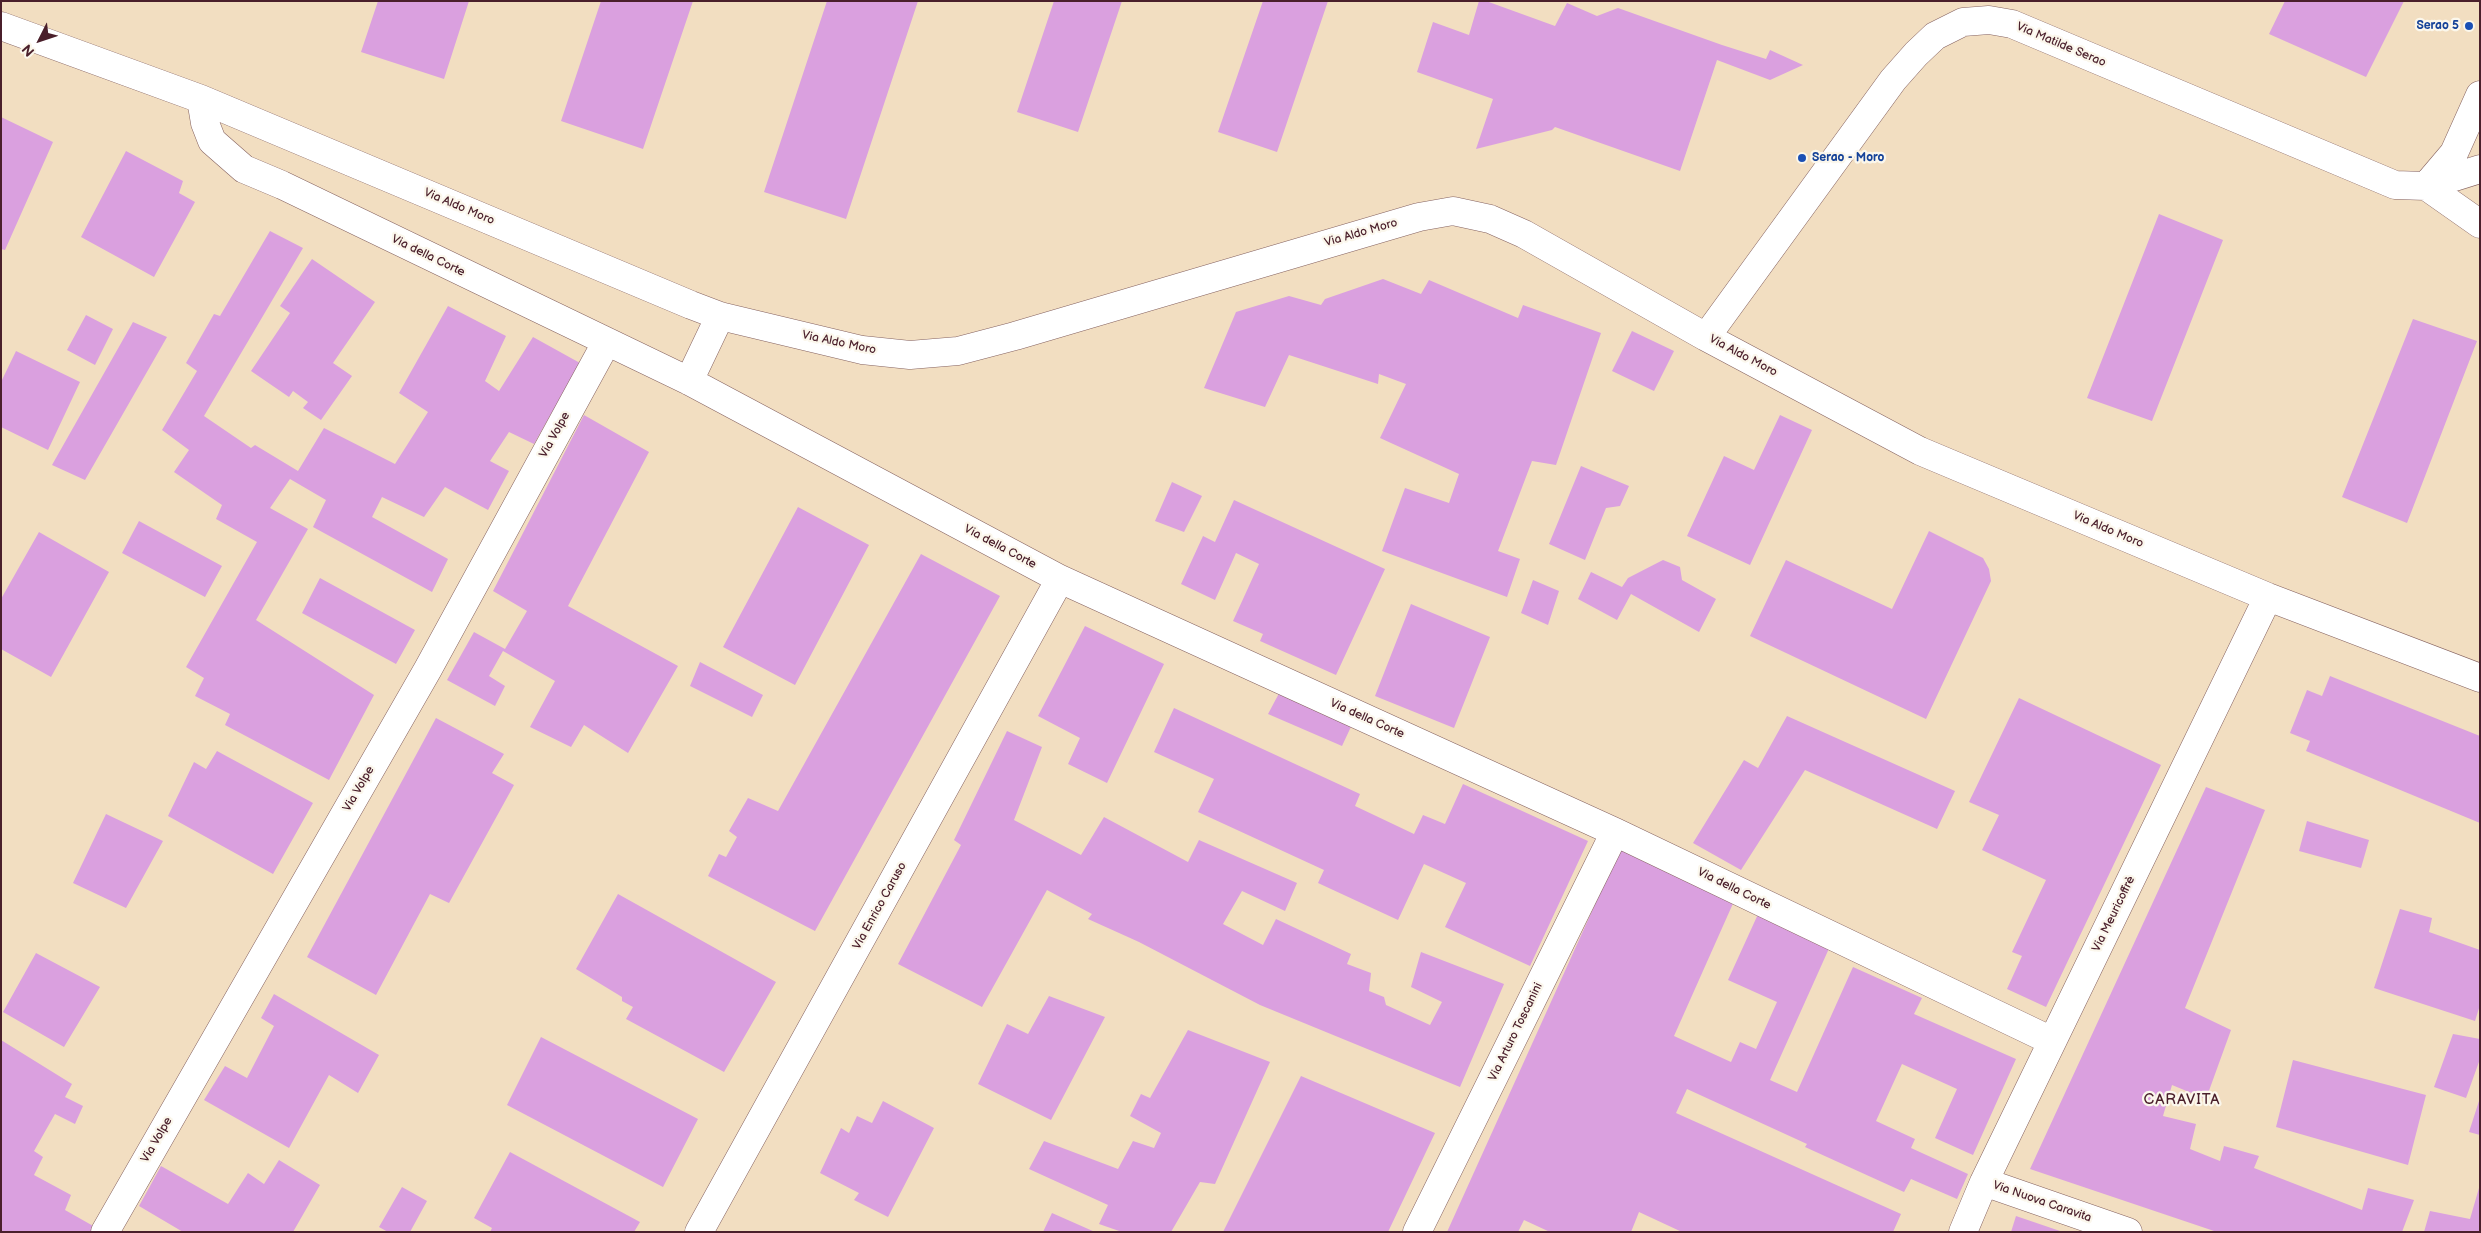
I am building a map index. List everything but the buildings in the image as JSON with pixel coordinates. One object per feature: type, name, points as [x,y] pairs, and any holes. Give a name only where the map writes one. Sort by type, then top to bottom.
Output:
[{"type":"street","name":"Via Matilde Serao","points":[[1706,337],[1893,80],[1935,36],[1963,22],[1989,20],[2012,24],[2395,185],[2426,186],[2480,169]]},
{"type":"street","name":"Via Aldo Moro","points":[[1,26],[201,99],[720,316],[862,350],[910,355],[958,351],[1016,336],[1366,231],[1419,217],[1453,212],[1490,219],[1524,234],[1706,337],[1920,450],[2268,597],[2480,678]]},
{"type":"street","points":[[2480,95],[2454,154],[2426,186],[2480,224]]},
{"type":"street","name":"Via della Corte","points":[[201,99],[205,123],[212,141],[244,169],[282,185],[606,343],[689,381],[1060,580],[1615,832],[2052,1041]]},
{"type":"street","points":[[689,381],[720,316]]},
{"type":"street","name":"Via Volpe","points":[[105,1232],[428,670],[606,343]]},
{"type":"street","name":"Via Enrico Caruso","points":[[699,1232],[1060,580]]},
{"type":"street","name":"Via Meuricoffrè","points":[[1963,1232],[1984,1182],[2268,597]]},
{"type":"street","name":"Via Arturo Toscanini","points":[[1417,1232],[1615,832]]},
{"type":"street","name":"Via Nuova Caravita","points":[[1984,1182],[2128,1232]]},
{"type":"place","name":"Serao 5","points":[[2469,26]]},
{"type":"place","name":"Serao - Moro","points":[[1802,158]]},
{"type":"district","name":"CARAVITA","points":[[2182,1100]]}]
